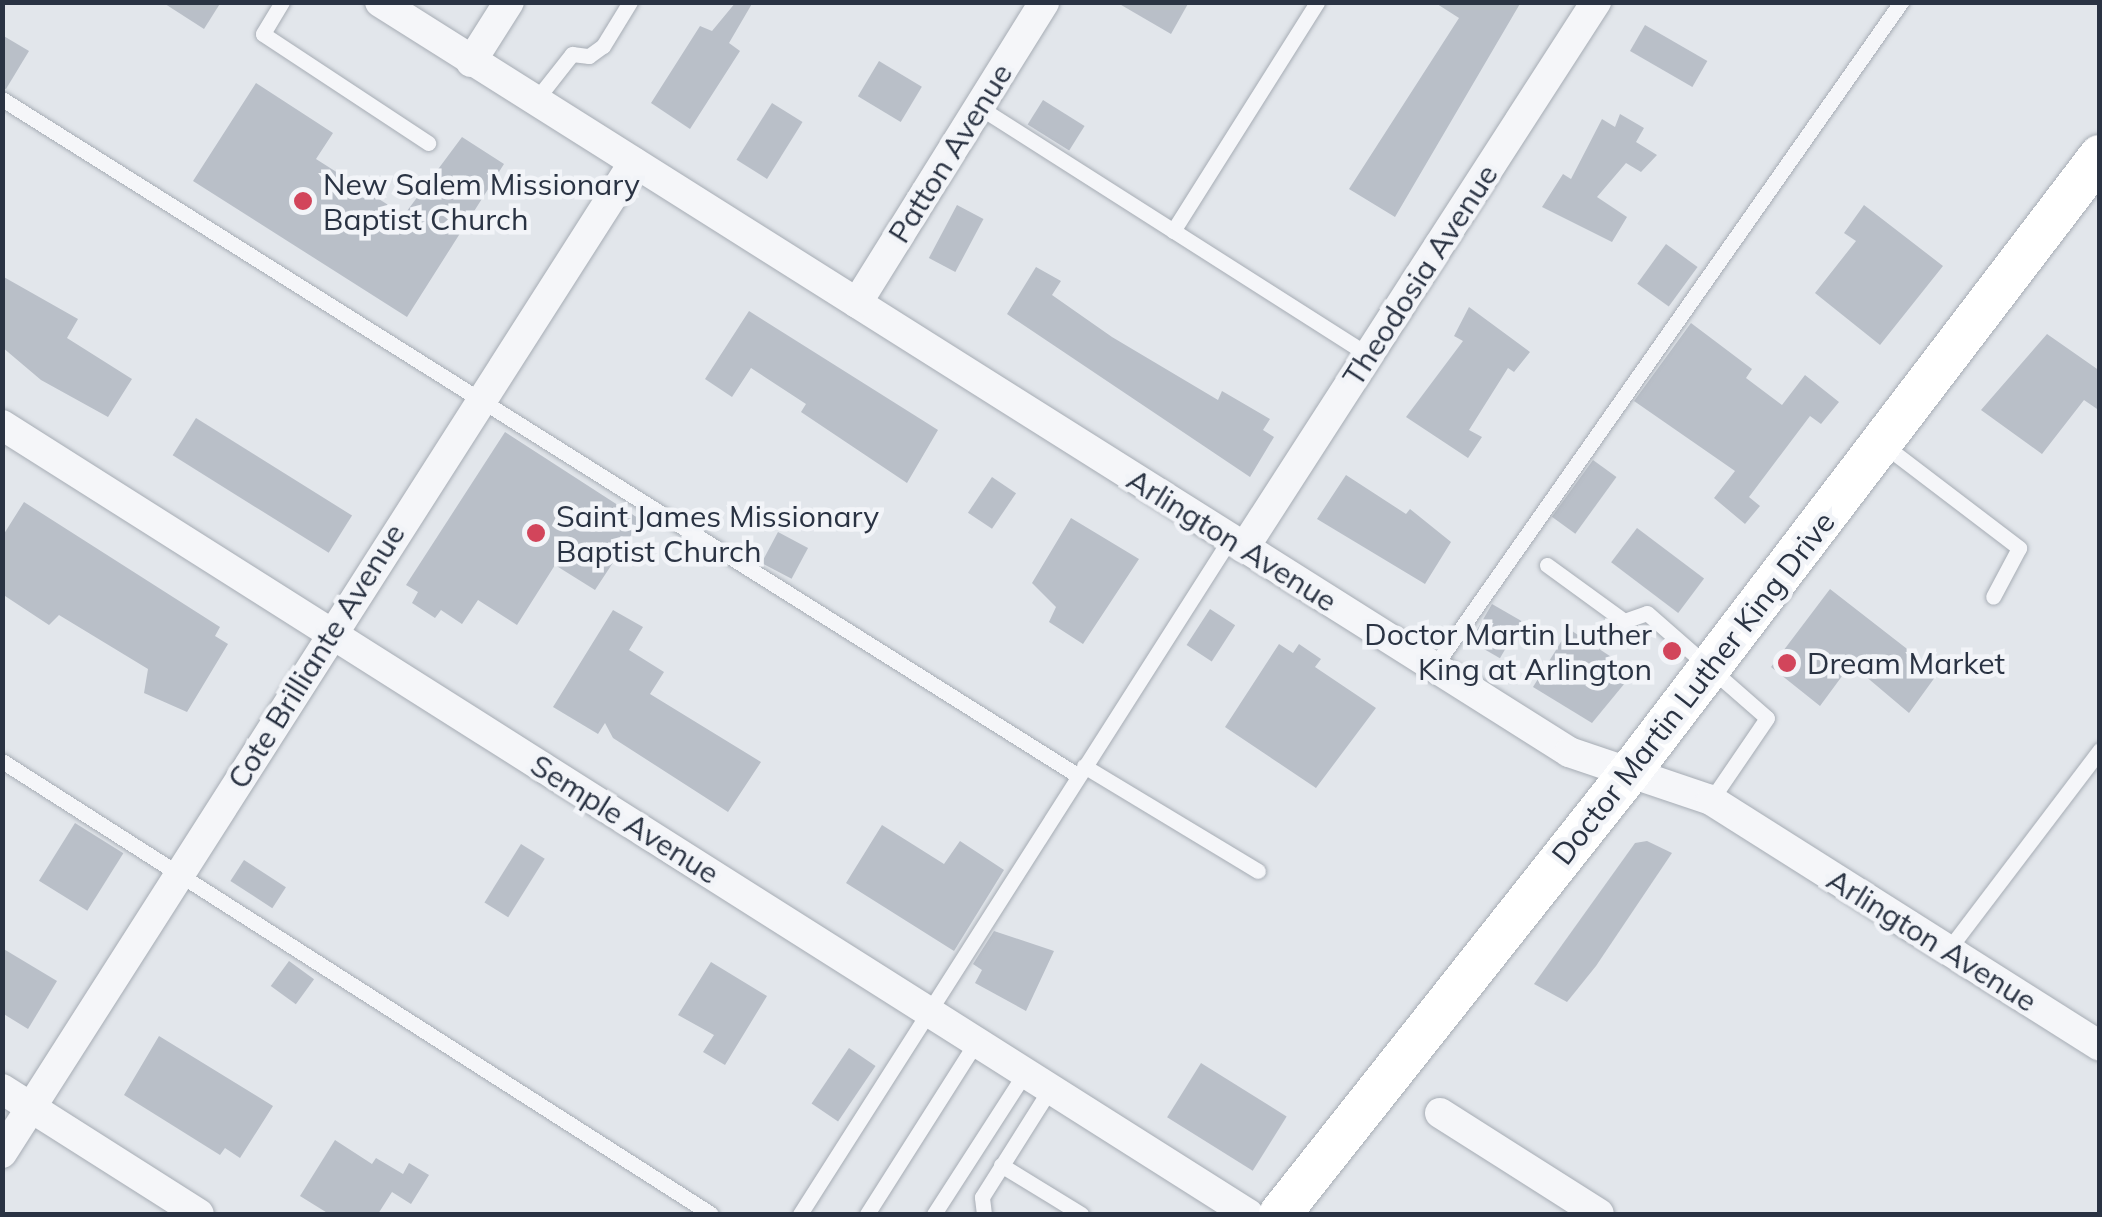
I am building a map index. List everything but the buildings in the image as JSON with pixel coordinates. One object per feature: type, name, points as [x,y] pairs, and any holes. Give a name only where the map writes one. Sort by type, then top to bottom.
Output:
[{"type":"main road","name":"Doctor Martin Luther King Drive","points":[[1280,1214],[1630,772],[2100,156]]},
{"type":"street","name":"Arlington Avenue","points":[[380,2],[1569,752],[1711,800],[2100,1046]]},
{"type":"street","points":[[471,62],[509,2]]},
{"type":"street","name":"Patton Avenue","points":[[856,303],[1044,2]]},
{"type":"street","name":"Theodosia Avenue","points":[[1237,544],[1368,354],[1596,2]]},
{"type":"street","name":"Cote Brilliante Avenue","points":[[2,1154],[330,632],[634,162]]},
{"type":"street","name":"Semple Avenue","points":[[2,425],[1248,1214]]},
{"type":"street","points":[[2,1089],[198,1214]]},
{"type":"street","points":[[1440,1113],[1599,1214]]},
{"type":"lane","points":[[282,2],[262,34],[428,143]]},
{"type":"lane","points":[[534,101],[572,54],[589,56],[603,46],[630,2]]},
{"type":"lane","points":[[1174,231],[1317,2]]},
{"type":"lane","points":[[1434,667],[1900,2]]},
{"type":"lane","points":[[2,98],[479,401],[1080,770],[1258,871]]},
{"type":"lane","points":[[979,107],[1368,354]]},
{"type":"lane","points":[[1881,442],[2019,548],[1993,597]]},
{"type":"lane","points":[[800,1214],[1080,770],[1237,544]]},
{"type":"lane","points":[[1546,566],[1624,621],[1646,614],[1767,718],[1711,800]]},
{"type":"lane","points":[[1948,950],[2100,750]]},
{"type":"lane","points":[[2,761],[710,1214]]},
{"type":"lane","points":[[868,1214],[976,1042]]},
{"type":"lane","points":[[984,1214],[982,1197],[1001,1165],[1037,1081]]},
{"type":"lane","points":[[934,1214],[1037,1081]]},
{"type":"lane","points":[[1001,1165],[1081,1214]]},
{"type":"place","name":"New Salem Missionary Baptist Church","points":[[303,201]]},
{"type":"place","name":"Saint James Missionary Baptist Church","points":[[536,533]]},
{"type":"place","name":"Doctor Martin Luther King at Arlington","points":[[1672,651]]},
{"type":"place","name":"Dream Market","points":[[1787,663]]}]
